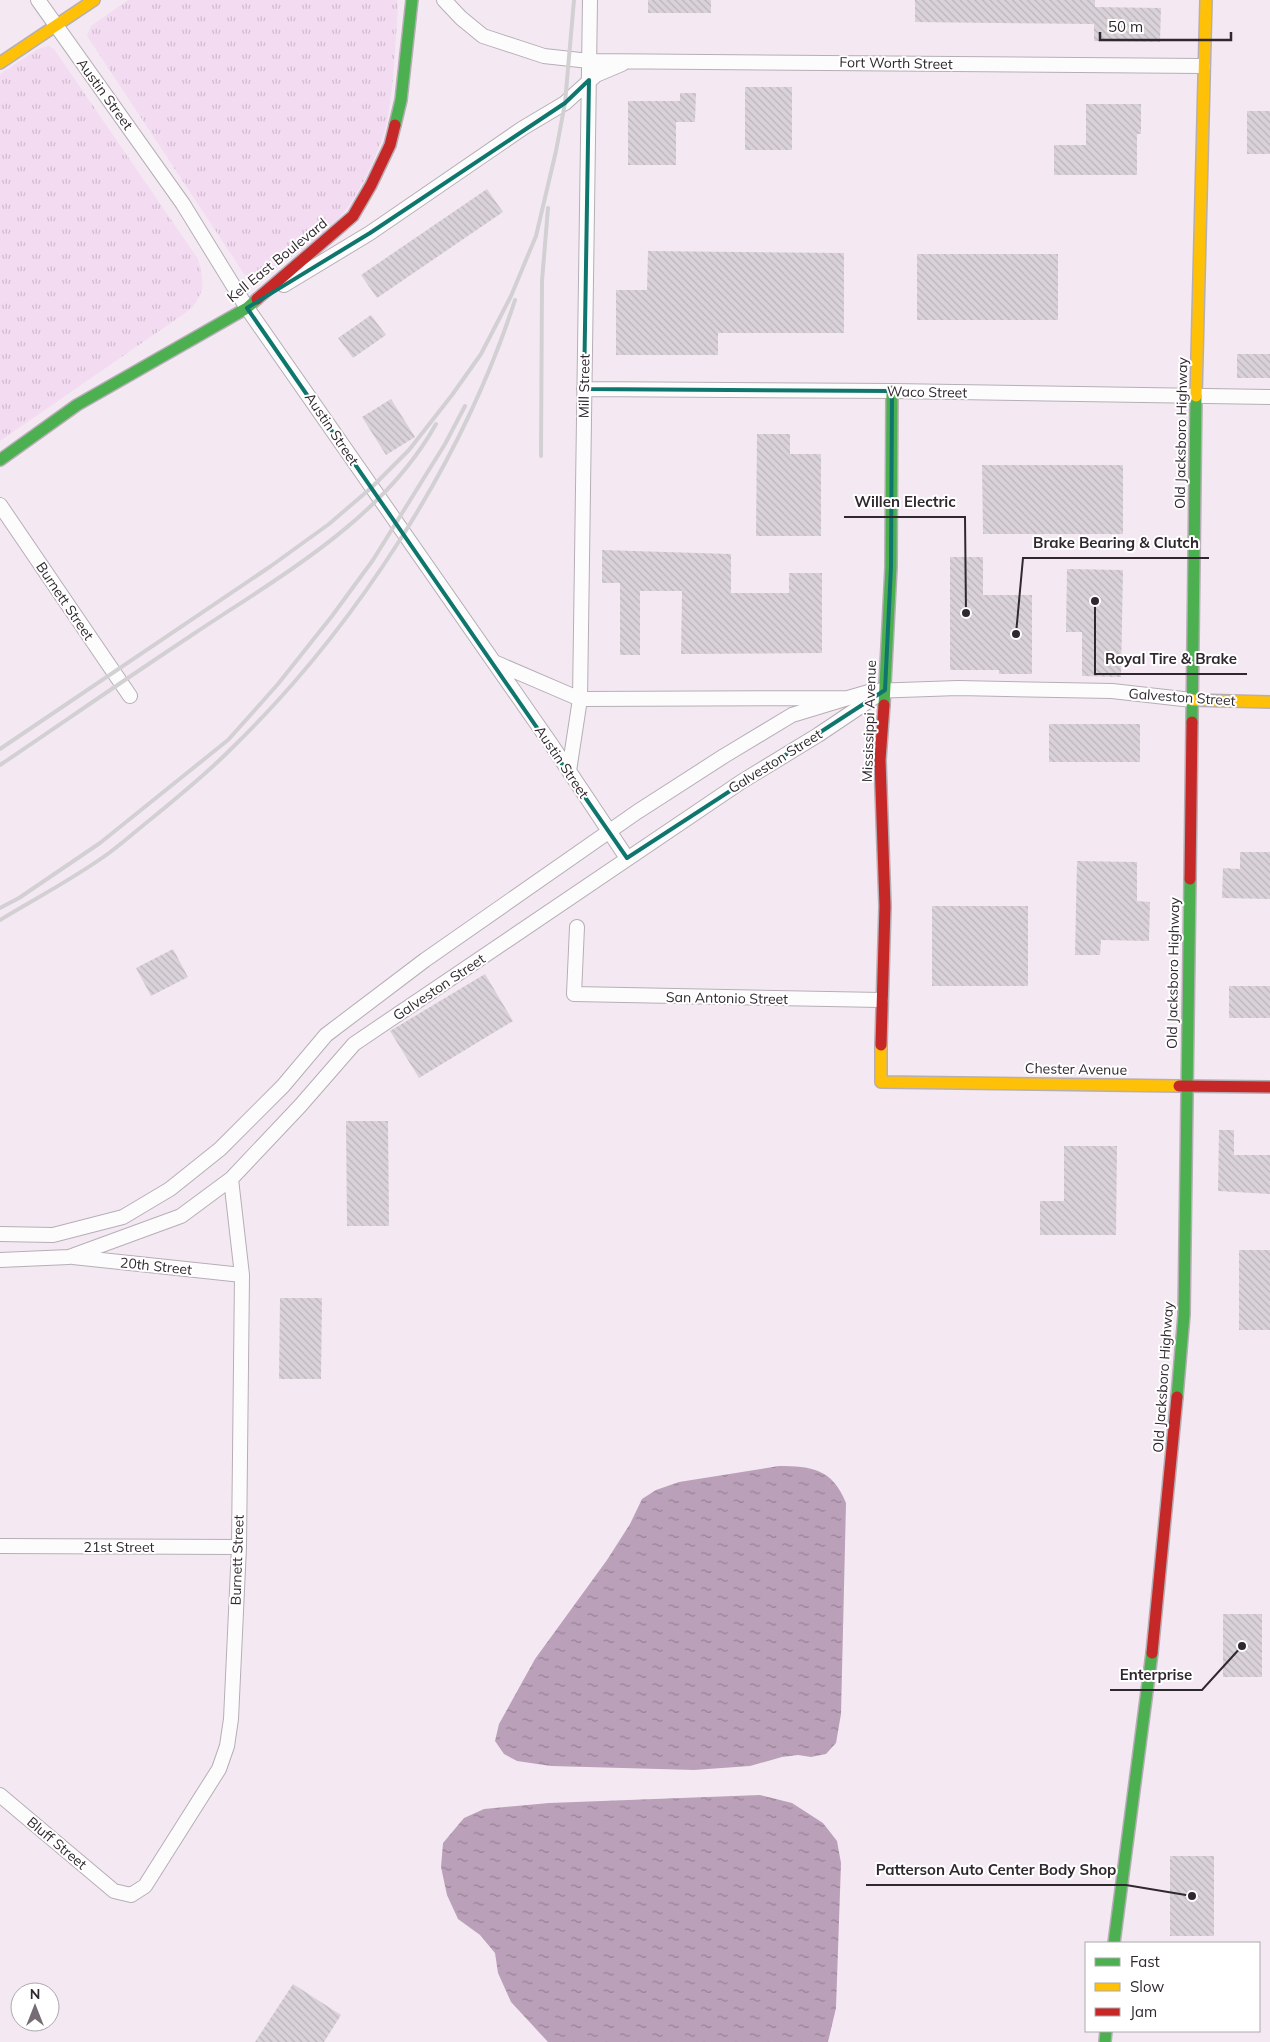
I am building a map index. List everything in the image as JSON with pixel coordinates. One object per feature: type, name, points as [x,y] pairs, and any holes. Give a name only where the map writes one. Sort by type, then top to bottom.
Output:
[{"type":"main road","points":[[0,64],[94,0]]},
{"type":"main road","name":"Kell East Boulevard","points":[[0,460],[77,405],[246,308],[354,216],[390,145],[401,100],[412,0]]},
{"type":"main road","name":"Old Jacksboro Highway","points":[[1114,1942],[1156,1624],[1174,1444],[1184,1315],[1196,396],[1203,66],[1207,2]]},
{"type":"main road","name":"Mississippi Avenue","points":[[881,1082],[881,1000],[885,906],[880,760],[883,734],[891,567],[892,391]]},
{"type":"main road","name":"Galveston Street","points":[[1192,700],[1270,702]]},
{"type":"main road","name":"Chester Avenue","points":[[881,1082],[1270,1088]]},
{"type":"street","name":"Austin Street","points":[[38,0],[183,204],[246,308],[494,661],[627,858]]},
{"type":"street","name":"Fort Worth Street","points":[[444,0],[461,18],[483,36],[544,56],[589,61],[1203,66]]},
{"type":"street","name":"Mill Street","points":[[569,771],[580,699],[590,0]]},
{"type":"street","points":[[246,308],[370,233],[523,128],[565,103],[596,75],[630,61]]},
{"type":"street","name":"Waco Street","points":[[584,389],[892,391],[1270,397]]},
{"type":"street","name":"Burnett Street","points":[[0,505],[130,696]]},
{"type":"street","name":"Galveston Street","points":[[494,661],[580,699],[848,698]]},
{"type":"street","name":"Galveston Street","points":[[0,1234],[52,1236],[123,1218],[170,1189],[220,1149],[283,1086],[326,1035],[425,960],[609,832],[724,756],[792,715],[872,691],[884,690],[958,688],[1112,691],[1192,700]]},
{"type":"street","name":"Galveston Street","points":[[0,1260],[70,1257],[182,1216],[231,1179],[300,1106],[354,1044],[627,858],[741,782],[818,735],[884,690]]},
{"type":"street","name":"San Antonio Street","points":[[577,927],[574,994],[881,1000]]},
{"type":"street","name":"Burnett Street","points":[[114,1891],[131,1895],[145,1886],[208,1788],[219,1769],[228,1746],[231,1719],[239,1547],[242,1275],[231,1179]]},
{"type":"street","name":"20th Street","points":[[70,1257],[242,1275]]},
{"type":"street","name":"21st Street","points":[[0,1546],[239,1547]]},
{"type":"street","name":"Bluff Street","points":[[0,1795],[114,1891]]},
{"type":"highlighted area","points":[[589,80],[584,389],[892,391],[891,567],[885,690],[627,858],[247,308],[370,233],[565,103]]},
{"type":"green space","points":[[128,0],[397,0],[394,64],[387,121],[380,145],[368,173],[346,210],[338,219],[321,235],[269,273],[257,276],[244,274],[89,39],[87,35],[91,26]]},
{"type":"green space","points":[[48,46],[54,49],[198,259],[202,274],[202,286],[199,297],[191,309],[0,441],[0,74],[38,49]]},
{"type":"water","points":[[779,1466],[811,1469],[828,1476],[841,1492],[846,1503],[841,1714],[836,1743],[826,1754],[811,1757],[798,1755],[782,1757],[750,1766],[694,1770],[551,1766],[517,1761],[504,1754],[495,1741],[499,1724],[535,1659],[607,1560],[630,1524],[642,1499],[656,1490],[679,1482]]},
{"type":"water","points":[[760,1795],[792,1803],[823,1823],[837,1841],[841,1863],[836,2008],[828,2042],[548,2042],[511,2002],[498,1973],[495,1953],[480,1935],[458,1919],[447,1895],[441,1867],[443,1843],[464,1818],[484,1809],[549,1803]]},
{"type":"building","points":[[648,0],[711,0],[711,13],[648,13]]},
{"type":"building","points":[[915,0],[1095,0],[1095,7],[1161,8],[1160,42],[1094,41],[1094,24],[915,22]]},
{"type":"building","points":[[745,87],[792,87],[792,150],[745,150]]},
{"type":"building","points":[[680,93],[696,93],[695,122],[676,122],[676,165],[628,165],[628,101],[680,101]]},
{"type":"building","points":[[1086,104],[1141,104],[1141,134],[1137,134],[1137,175],[1054,175],[1054,145],[1086,145]]},
{"type":"building","points":[[1247,111],[1270,111],[1270,154],[1247,154]]},
{"type":"building","points":[[487,189],[503,212],[377,298],[361,275]]},
{"type":"building","points":[[648,251],[844,253],[844,333],[718,333],[718,355],[616,355],[616,290],[647,290]]},
{"type":"building","points":[[917,254],[1058,254],[1058,320],[917,320]]},
{"type":"building","points":[[371,315],[386,335],[353,358],[338,338]]},
{"type":"building","points":[[1237,354],[1270,354],[1270,378],[1237,378]]},
{"type":"building","points":[[391,399],[415,437],[386,455],[362,417]]},
{"type":"building","points":[[757,434],[790,434],[790,454],[821,454],[821,536],[756,536]]},
{"type":"building","points":[[982,465],[1123,465],[1123,534],[983,534]]},
{"type":"building","points":[[602,550],[731,554],[731,593],[789,593],[789,573],[822,573],[822,653],[681,654],[682,591],[640,591],[640,655],[620,655],[620,583],[602,583]]},
{"type":"building","points":[[950,557],[983,557],[983,595],[1032,595],[1032,674],[999,674],[999,670],[950,670]]},
{"type":"building","points":[[1067,569],[1123,570],[1121,677],[1082,676],[1082,632],[1066,632]]},
{"type":"building","points":[[1049,724],[1140,724],[1140,762],[1049,762]]},
{"type":"building","points":[[1240,852],[1270,852],[1270,899],[1222,898],[1223,868],[1240,869]]},
{"type":"building","points":[[1077,861],[1137,862],[1137,901],[1150,902],[1149,941],[1101,940],[1100,955],[1075,955]]},
{"type":"building","points":[[932,906],[1028,906],[1028,986],[932,986]]},
{"type":"building","points":[[173,949],[188,977],[151,996],[136,968]]},
{"type":"building","points":[[485,974],[513,1021],[419,1078],[390,1031]]},
{"type":"building","points":[[1229,986],[1270,986],[1270,1018],[1229,1018]]},
{"type":"building","points":[[346,1121],[388,1121],[389,1226],[347,1226]]},
{"type":"building","points":[[1219,1130],[1234,1130],[1234,1155],[1270,1155],[1270,1194],[1218,1191]]},
{"type":"building","points":[[1064,1146],[1117,1146],[1116,1235],[1040,1235],[1040,1201],[1064,1201]]},
{"type":"building","points":[[1239,1250],[1270,1250],[1270,1330],[1239,1330]]},
{"type":"building","points":[[280,1298],[322,1298],[321,1379],[279,1379]]},
{"type":"building","points":[[1223,1614],[1262,1614],[1262,1677],[1223,1677]]},
{"type":"building","points":[[1170,1856],[1214,1856],[1214,1936],[1170,1936]]},
{"type":"building","points":[[293,1984],[341,2015],[324,2042],[255,2042]]},
{"type":"railway","points":[[0,749],[271,566],[329,524],[371,488],[409,450],[452,395],[481,354],[511,296],[536,236],[565,103],[574,0]]},
{"type":"railway","points":[[541,456],[542,281],[548,208]]},
{"type":"railway","points":[[0,920],[96,862],[120,845],[181,794],[229,751],[275,704],[319,653],[360,599],[399,542],[434,483],[465,423],[493,362],[515,300]]},
{"type":"railway","points":[[0,908],[19,898],[100,843],[228,740],[278,684],[332,616],[373,560],[445,444],[465,406]]},
{"type":"railway","points":[[0,765],[329,542],[389,488],[414,458],[436,424]]},
{"type":"traffic: fast","points":[[395,125],[401,100],[412,0]]},
{"type":"traffic: fast","points":[[0,460],[77,405],[247,308],[257,299]]},
{"type":"traffic: fast","points":[[884,705],[891,567],[892,391]]},
{"type":"traffic: fast","points":[[1192,722],[1196,396]]},
{"type":"traffic: fast","points":[[1177,1397],[1184,1315],[1190,879]]},
{"type":"traffic: fast","points":[[1114,1942],[1152,1653]]},
{"type":"traffic: fast","points":[[1105,2042],[1106,2032]]},
{"type":"traffic: slow","points":[[0,63],[94,0]]},
{"type":"traffic: slow","points":[[1196,396],[1206,0]]},
{"type":"traffic: slow","points":[[1192,700],[1270,702]]},
{"type":"traffic: slow","points":[[881,1045],[881,1082],[1179,1086]]},
{"type":"traffic: jam","points":[[257,299],[353,216],[371,185],[390,145],[395,125]]},
{"type":"traffic: jam","points":[[881,1045],[885,906],[880,760],[884,705]]},
{"type":"traffic: jam","points":[[1190,879],[1192,722]]},
{"type":"traffic: jam","points":[[1179,1086],[1270,1087]]},
{"type":"traffic: jam","points":[[1152,1653],[1177,1397]]},
{"type":"place","name":"Royal Tire & Brake","points":[[1095,601]]},
{"type":"place","name":"Willen Electric","points":[[966,613]]},
{"type":"place","name":"Brake Bearing & Clutch","points":[[1016,634]]},
{"type":"place","name":"Enterprise","points":[[1242,1646]]},
{"type":"place","name":"Patterson Auto Center Body Shop","points":[[1192,1896]]}]
